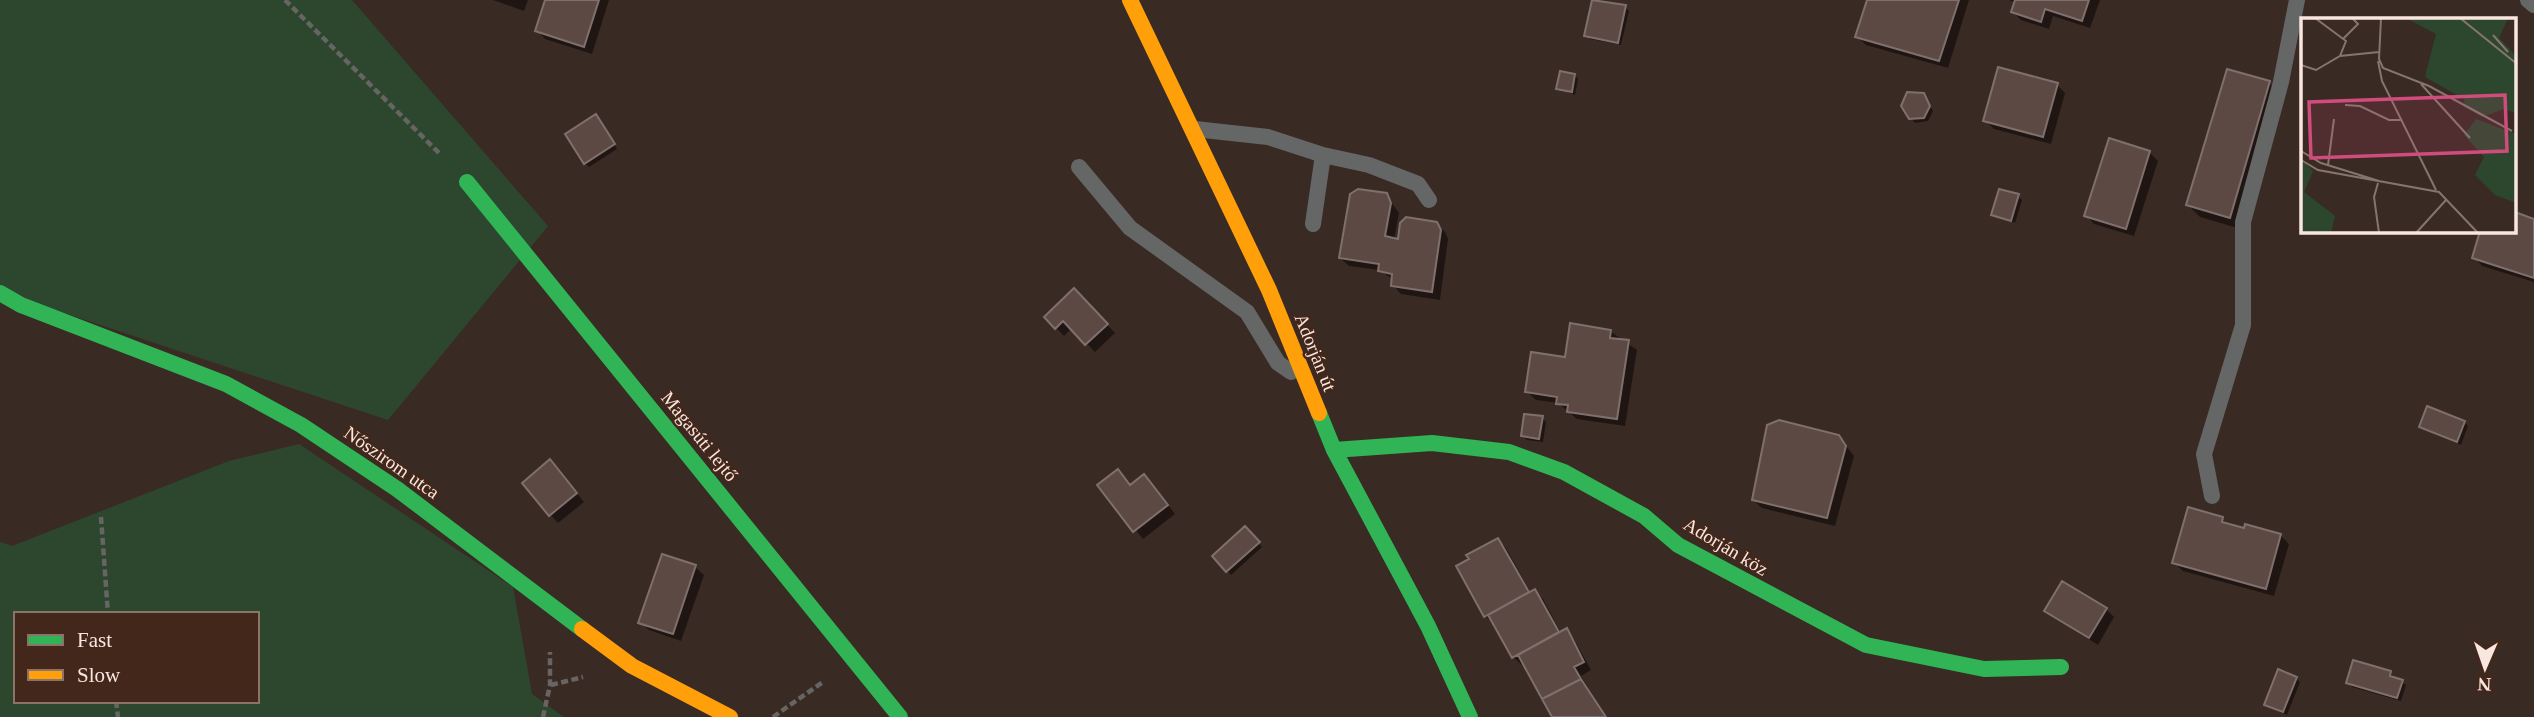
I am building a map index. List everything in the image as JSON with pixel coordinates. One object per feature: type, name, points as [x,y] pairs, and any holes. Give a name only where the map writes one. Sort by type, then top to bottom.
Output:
[{"type":"street","name":"Adorján út","points":[[1130,0],[1269,290],[1304,382],[1334,450],[1428,626],[1470,717]]},
{"type":"street","name":"Magasúti lejtő","points":[[467,182],[900,717]]},
{"type":"street","name":"Nőszirom utca","points":[[0,293],[21,305],[226,384],[302,425],[397,489],[632,666],[730,717]]},
{"type":"street","name":"Adorján köz","points":[[1334,450],[1432,443],[1509,452],[1564,472],[1644,516],[1678,545],[1771,597],[1866,645],[1984,669],[2061,667]]},
{"type":"lane","points":[[2212,496],[2204,454],[2243,324],[2243,222],[2281,82],[2297,0]]},
{"type":"lane","points":[[2528,0],[2534,5]]},
{"type":"lane","points":[[1192,128],[1268,137],[1323,155],[1370,166],[1418,184],[1429,200]]},
{"type":"lane","points":[[1313,224],[1323,155]]},
{"type":"lane","points":[[1079,167],[1130,228],[1247,312],[1278,363],[1304,382]]},
{"type":"path","points":[[285,0],[467,182]]},
{"type":"path","points":[[100,517],[108,612]]},
{"type":"path","points":[[543,717],[550,685],[550,606]]},
{"type":"path","points":[[773,717],[855,660]]},
{"type":"green space","points":[[0,0],[352,0],[548,226],[388,420],[40,305],[0,285]]},
{"type":"green space","points":[[299,444],[513,587],[532,694],[564,717],[0,717],[0,542],[12,546],[229,461]]},
{"type":"building","points":[[545,0],[599,0],[584,47],[535,31]]},
{"type":"building","points":[[1592,0],[1626,5],[1618,43],[1584,36]]},
{"type":"building","points":[[1867,0],[1959,0],[1939,61],[1855,37]]},
{"type":"building","points":[[2015,0],[2089,0],[2082,21],[2045,9],[2041,22],[2011,12]]},
{"type":"building","points":[[1998,67],[2058,83],[2043,137],[1983,121]]},
{"type":"building","points":[[2227,69],[2270,81],[2230,218],[2186,205]]},
{"type":"building","points":[[1560,71],[1575,74],[1572,92],[1556,89]]},
{"type":"building","points":[[1907,92],[1924,93],[1930,106],[1924,118],[1909,119],[1901,106]]},
{"type":"building","points":[[596,114],[615,144],[584,164],[565,134]]},
{"type":"building","points":[[2109,138],[2150,151],[2126,229],[2084,216]]},
{"type":"building","points":[[1358,189],[1387,193],[1391,203],[1385,236],[1398,239],[1400,223],[1406,217],[1437,222],[1441,230],[1432,292],[1391,286],[1392,274],[1378,271],[1379,264],[1339,258],[1350,194]]},
{"type":"building","points":[[1999,189],[2019,194],[2011,221],[1991,215]]},
{"type":"building","points":[[2516,212],[2534,219],[2534,278],[2472,258],[2479,233],[2516,233]]},
{"type":"building","points":[[1074,288],[1108,324],[1085,345],[1063,321],[1055,329],[1044,317]]},
{"type":"building","points":[[1570,323],[1611,330],[1610,338],[1629,340],[1617,419],[1567,412],[1568,405],[1556,404],[1557,397],[1525,392],[1531,352],[1565,357]]},
{"type":"building","points":[[2427,406],[2465,421],[2457,442],[2419,427]]},
{"type":"building","points":[[1524,414],[1543,416],[1539,439],[1521,436]]},
{"type":"building","points":[[1779,420],[1839,435],[1846,446],[1827,518],[1752,500],[1767,425]]},
{"type":"building","points":[[550,459],[577,493],[549,516],[522,483]]},
{"type":"building","points":[[1118,469],[1130,485],[1144,474],[1168,505],[1133,532],[1097,485]]},
{"type":"building","points":[[2188,507],[2223,517],[2222,522],[2244,528],[2245,524],[2281,534],[2266,589],[2172,563]]},
{"type":"building","points":[[1245,526],[1260,542],[1226,572],[1212,556]]},
{"type":"building","points":[[1498,538],[1529,592],[1484,617],[1456,566],[1469,559],[1466,555]]},
{"type":"building","points":[[662,554],[696,565],[673,634],[638,623]]},
{"type":"building","points":[[2062,581],[2107,608],[2089,638],[2044,611]]},
{"type":"building","points":[[1535,589],[1559,632],[1512,658],[1488,615]]},
{"type":"building","points":[[1567,628],[1584,662],[1574,667],[1581,679],[1542,699],[1518,655]]},
{"type":"building","points":[[2353,660],[2391,671],[2390,676],[2403,680],[2397,698],[2346,683]]},
{"type":"building","points":[[2278,669],[2297,677],[2283,712],[2264,705]]},
{"type":"building","points":[[1581,679],[1606,717],[1552,717],[1542,699]]},
{"type":"traffic: fast","points":[[467,182],[900,717]]},
{"type":"traffic: fast","points":[[0,293],[21,305],[226,384],[301,425],[397,489],[582,629]]},
{"type":"traffic: fast","points":[[1319,413],[1334,450],[1428,626],[1470,717]]},
{"type":"traffic: fast","points":[[1334,450],[1432,443],[1509,452],[1564,472],[1644,516],[1678,545],[1866,645],[1984,669],[2061,667]]},
{"type":"traffic: slow","points":[[1130,0],[1269,290],[1319,413]]},
{"type":"traffic: slow","points":[[582,629],[632,666],[730,717]]}]
